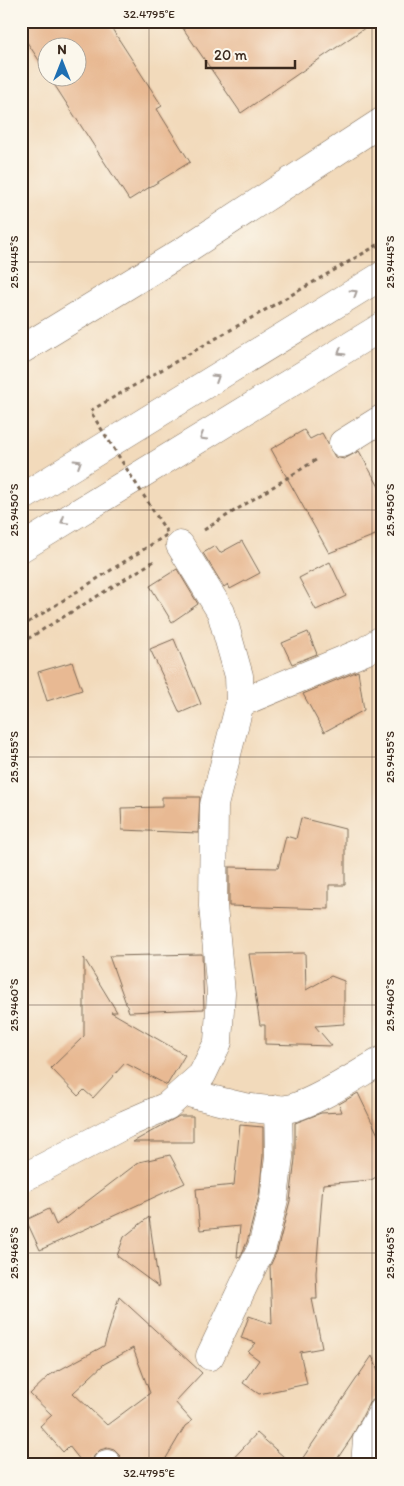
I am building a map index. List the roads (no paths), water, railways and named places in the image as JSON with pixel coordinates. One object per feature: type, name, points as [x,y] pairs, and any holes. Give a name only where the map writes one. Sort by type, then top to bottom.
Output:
[{"type":"main road","points":[[21,350],[185,250],[383,121]]},
{"type":"main road","points":[[21,498],[383,275]]},
{"type":"main road","points":[[21,548],[383,326]]},
{"type":"main road","points":[[343,443],[383,418]]},
{"type":"main road","points":[[21,1179],[126,1124],[166,1106],[202,1075],[218,1042],[221,993],[213,906],[214,804],[240,703],[239,676],[221,612],[180,545]]},
{"type":"main road","points":[[240,703],[365,650],[383,639]]},
{"type":"main road","points":[[184,1092],[256,1108],[278,1110],[297,1106],[383,1060]]},
{"type":"main road","points":[[210,1356],[262,1247],[274,1199],[279,1158],[278,1110]]},
{"type":"main road","points":[[365,1465],[367,1439],[383,1411]]}]
